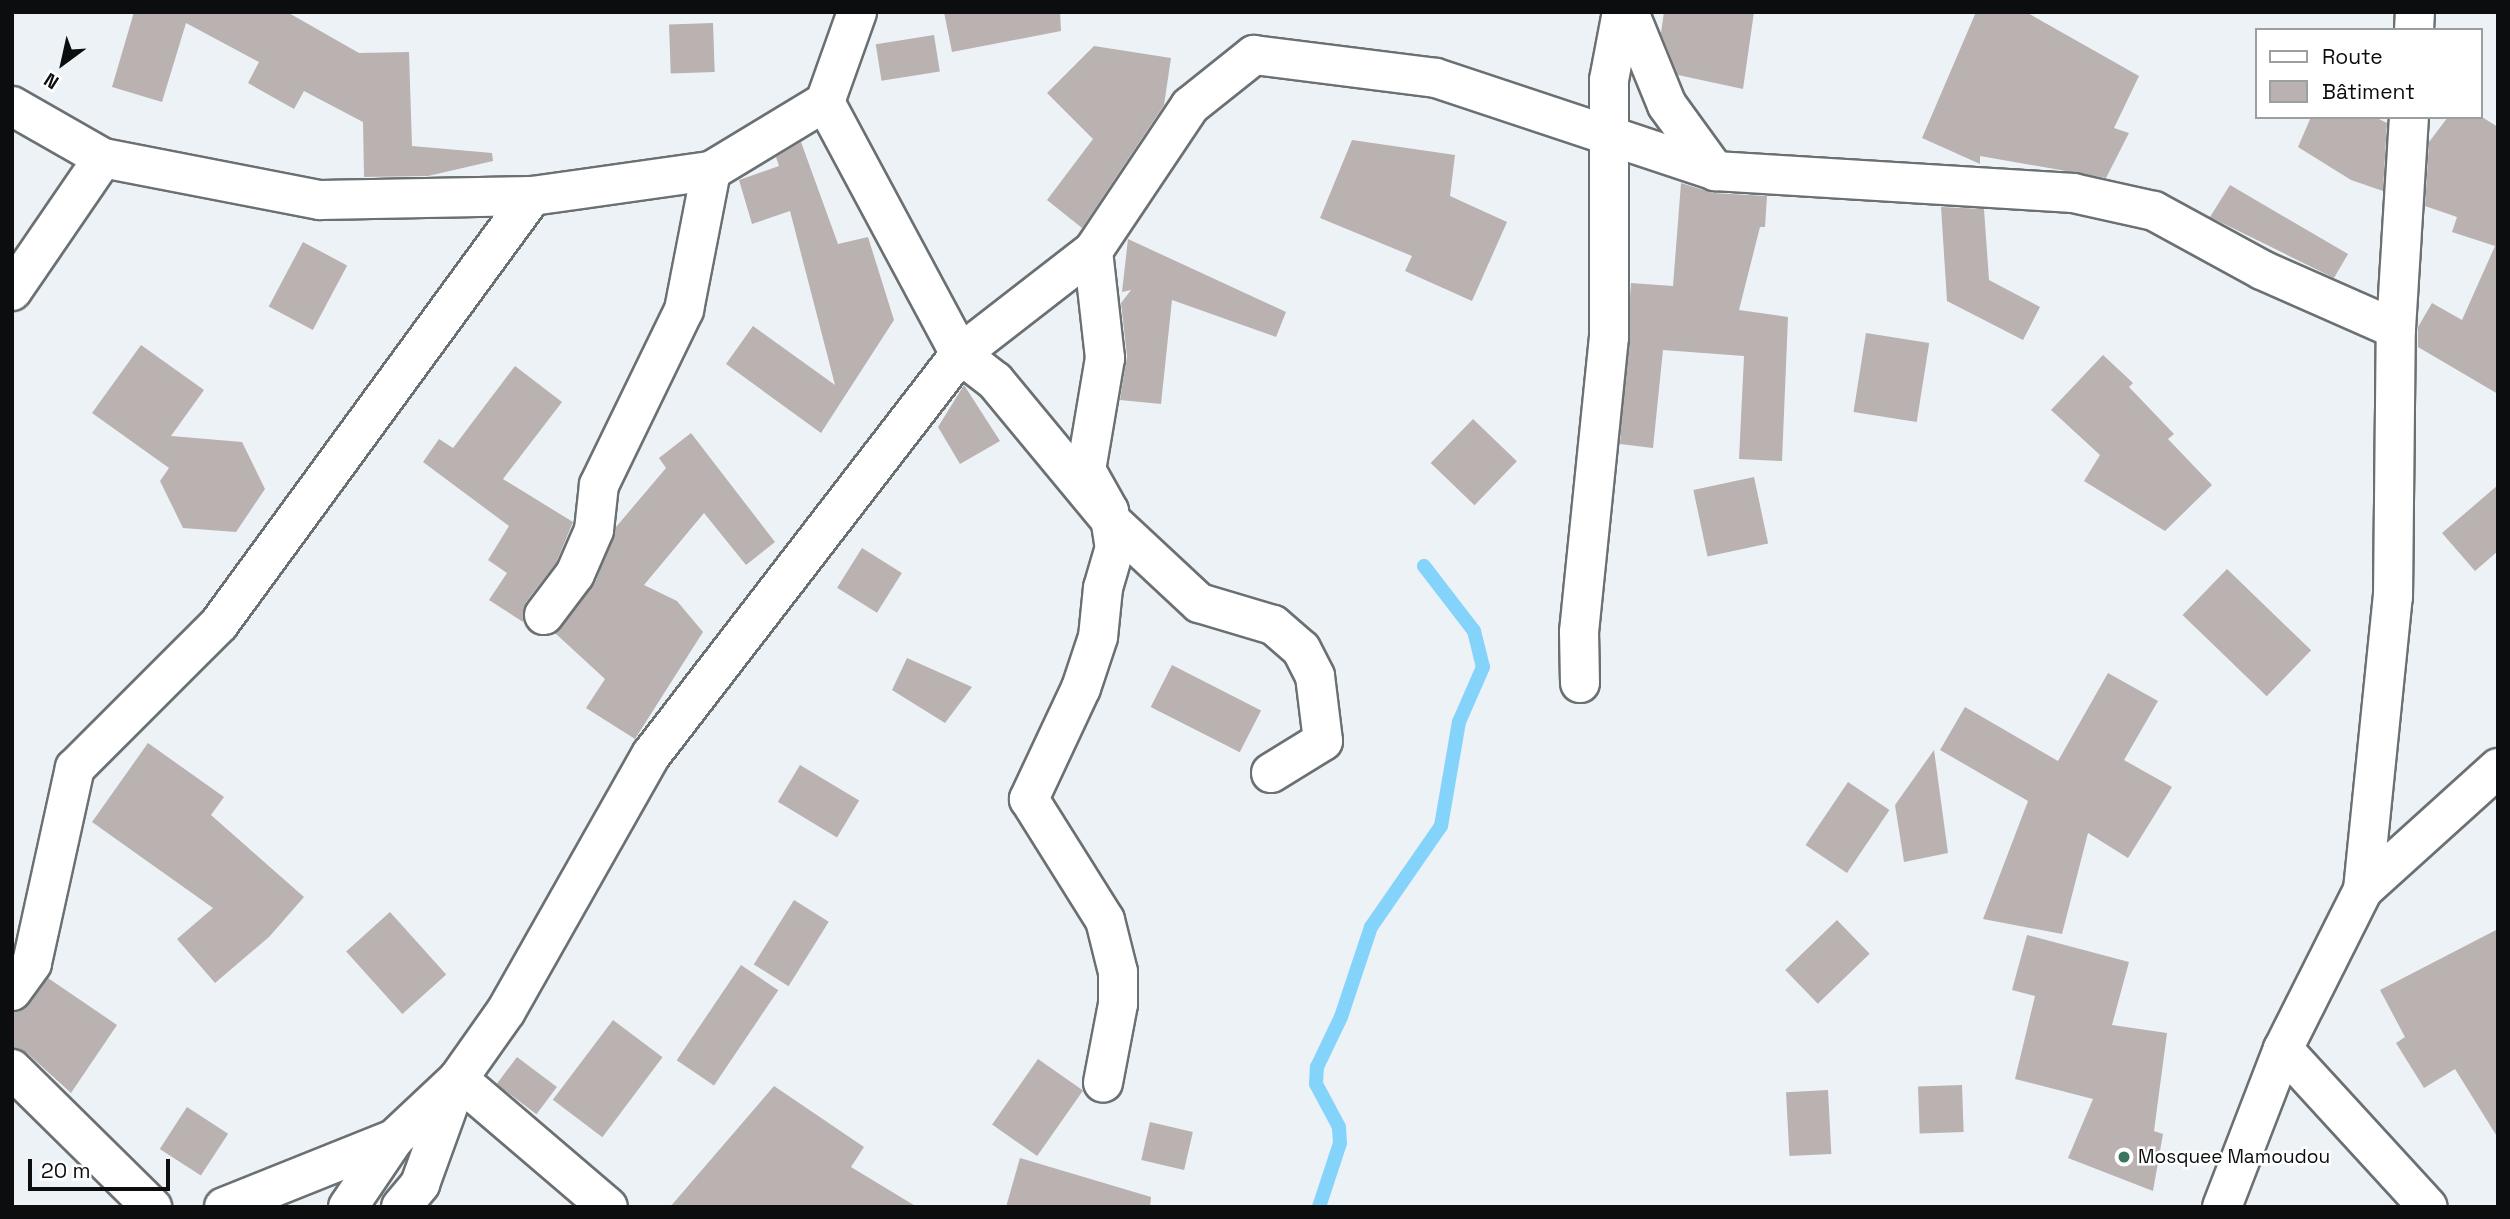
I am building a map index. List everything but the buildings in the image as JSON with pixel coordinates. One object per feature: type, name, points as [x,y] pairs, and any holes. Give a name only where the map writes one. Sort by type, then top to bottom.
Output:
[{"type":"street","points":[[12,106],[103,158],[320,200],[532,196],[711,171],[825,102],[857,12]]},
{"type":"street","points":[[1580,683],[1579,632],[1609,337],[1606,137],[1609,80],[1622,12]]},
{"type":"street","points":[[1629,12],[1667,105],[1715,171]]},
{"type":"street","points":[[348,1207],[394,1139],[458,1079],[506,1011],[651,755],[960,354],[1093,251],[1190,106],[1254,55],[1436,78],[1606,137],[1715,171],[2073,193],[2154,211],[2262,270],[2396,329]]},
{"type":"street","points":[[825,102],[960,354],[995,381],[1111,521],[1199,603],[1273,625],[1301,649],[1315,676],[1323,741],[1271,774]]},
{"type":"street","points":[[2222,1207],[2283,1049],[2363,890],[2393,597],[2396,329],[2409,119]]},
{"type":"street","points":[[12,291],[103,158]]},
{"type":"street","points":[[544,615],[575,574],[594,530],[598,485],[684,310],[711,171]]},
{"type":"street","points":[[12,991],[32,963],[75,768],[219,624],[532,196]]},
{"type":"street","points":[[1093,251],[1105,358],[1086,470],[1111,521],[1115,547],[1102,588],[1098,637],[1029,799],[1105,920],[1118,972],[1118,1004],[1103,1083]]},
{"type":"street","points":[[2363,890],[2498,768]]},
{"type":"street","points":[[2283,1049],[2428,1207]]},
{"type":"street","points":[[12,1069],[152,1207]]},
{"type":"street","points":[[401,1207],[420,1184],[458,1079]]},
{"type":"street","points":[[458,1079],[608,1207]]},
{"type":"street","points":[[224,1207],[394,1139]]},
{"type":"waterway","points":[[1319,1207],[1340,1143],[1339,1127],[1316,1084],[1317,1067],[1341,1017],[1371,927],[1441,826],[1459,722],[1483,667],[1474,631],[1424,566]]},
{"type":"place","name":"Mosquee Mamoudou","points":[[2124,1157]]}]
